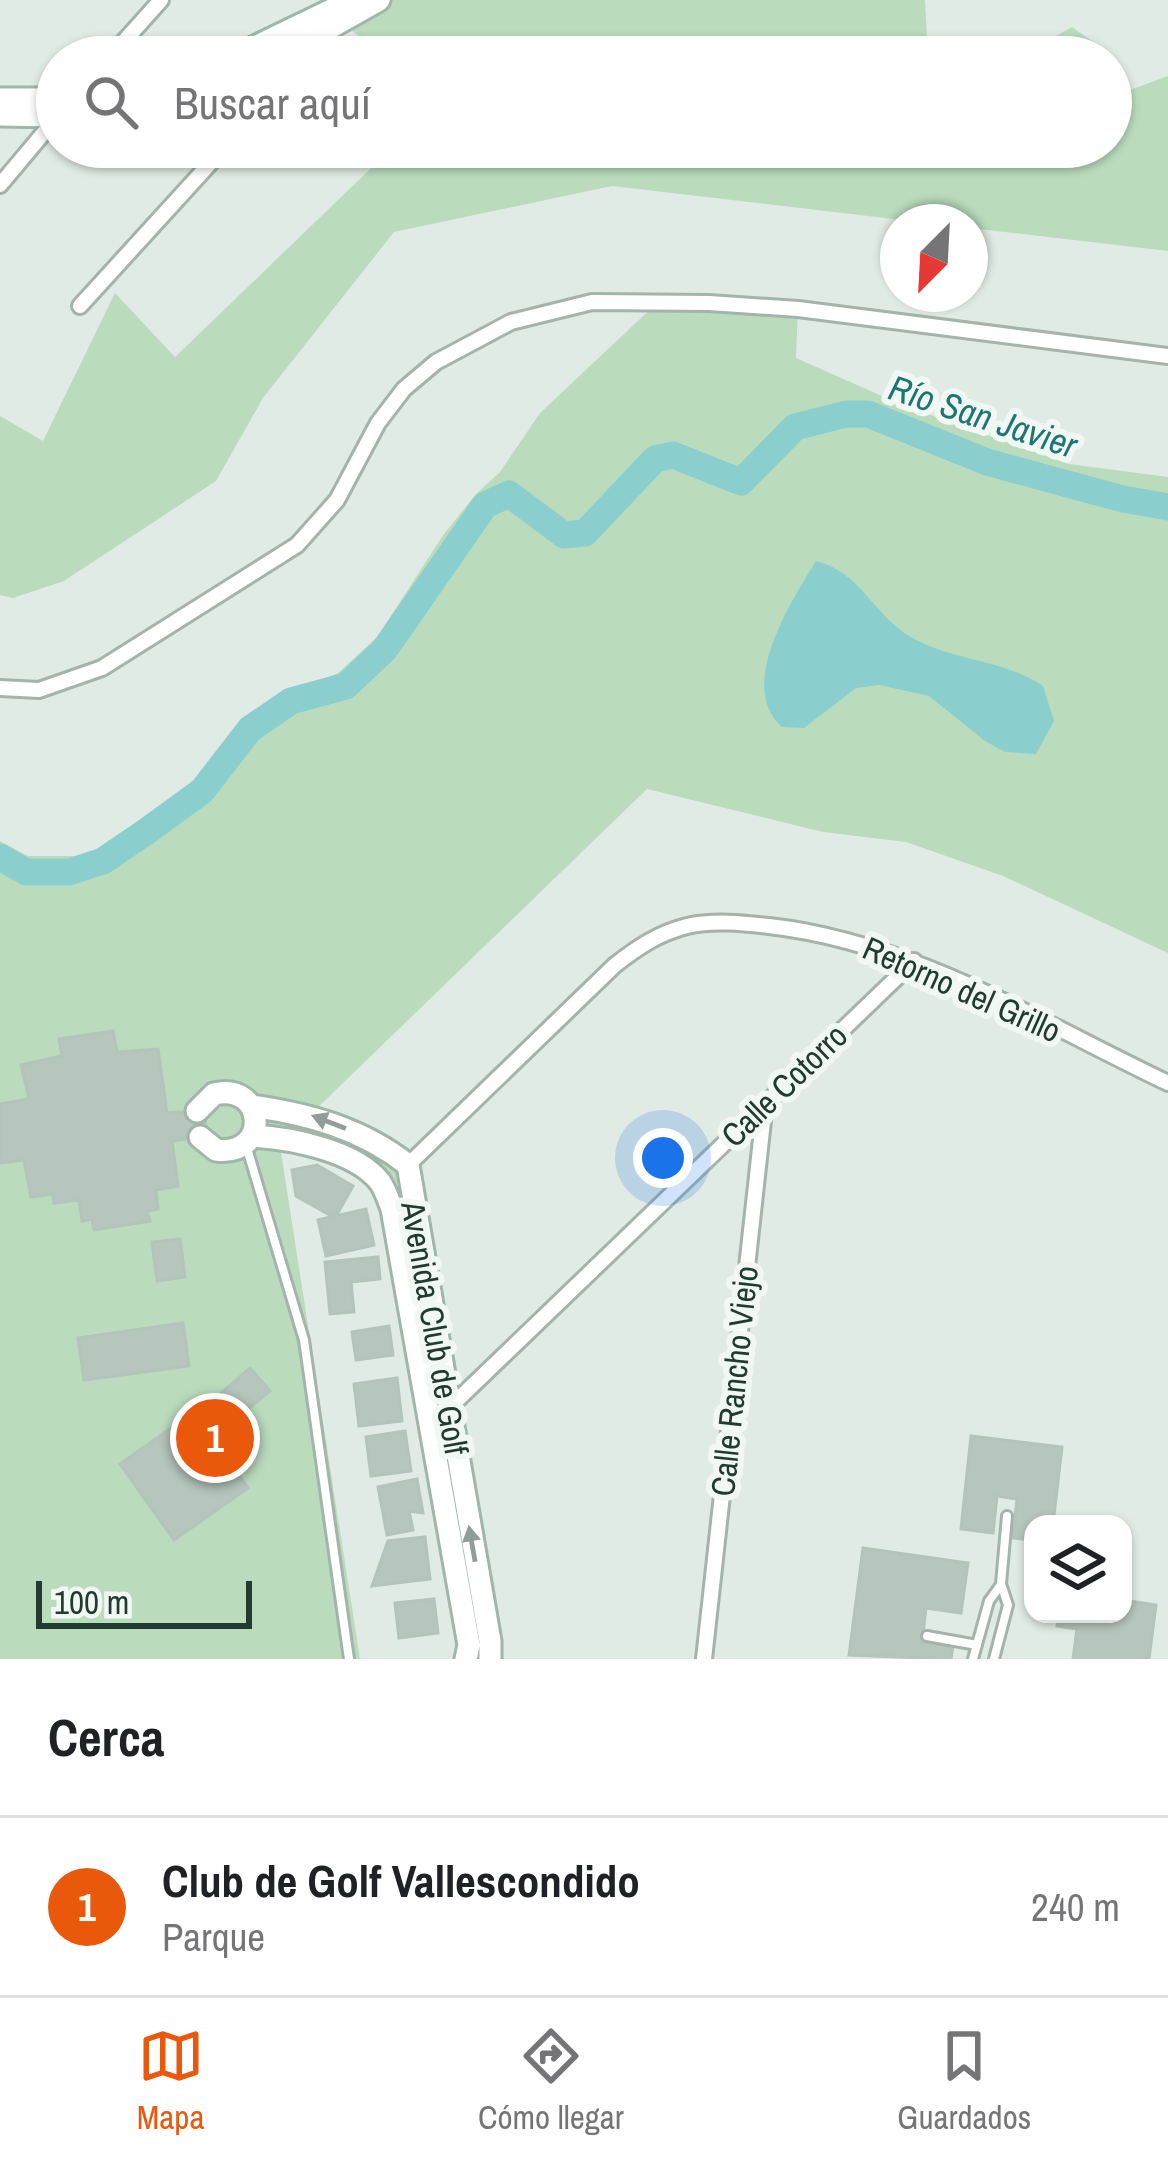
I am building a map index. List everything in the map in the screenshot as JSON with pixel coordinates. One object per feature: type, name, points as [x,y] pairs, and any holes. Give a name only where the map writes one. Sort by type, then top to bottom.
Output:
[{"type":"street","points":[[129,36],[161,0]]},
{"type":"street","points":[[327,36],[355,0]]},
{"type":"street","points":[[278,36],[355,0]]},
{"type":"street","points":[[315,36],[380,0]]},
{"type":"street","points":[[0,99],[36,99]]},
{"type":"street","points":[[0,115],[36,116]]},
{"type":"street","points":[[0,184],[36,141]]},
{"type":"street","points":[[80,307],[206,168]]},
{"type":"street","points":[[0,688],[39,690],[102,668],[297,545],[337,500],[378,423],[404,389],[454,351],[512,322],[592,302],[709,303],[798,309],[1168,356]]},
{"type":"street","name":"Retorno del Grillo","points":[[409,1173],[615,965],[647,940],[689,925],[740,922],[856,940],[914,961],[1168,1083]]},
{"type":"street","name":"Calle Cotorro","points":[[448,1409],[914,961]]},
{"type":"street","name":"Avenida Club de Golf","points":[[197,1111],[205,1100],[224,1091],[251,1106],[304,1113],[384,1148],[409,1173],[448,1409],[479,1651]]},
{"type":"street","name":"Calle Rancho Viejo","points":[[704,1659],[765,1102]]},
{"type":"street","points":[[249,1140],[256,1120],[251,1106]]},
{"type":"street","name":"Avenida Club de Golf","points":[[200,1138],[216,1150],[237,1150],[249,1140],[296,1139],[321,1146],[370,1173],[386,1194],[479,1651]]},
{"type":"street","points":[[370,1173],[384,1148]]},
{"type":"street","points":[[386,1194],[409,1173]]},
{"type":"lane","points":[[249,1140],[304,1340],[349,1659]]},
{"type":"lane","points":[[996,1659],[1008,1605],[1001,1585],[1007,1516]]},
{"type":"lane","points":[[973,1659],[989,1601],[1001,1585]]},
{"type":"lane","points":[[927,1636],[977,1645]]},
{"type":"green space","points":[[385,0],[925,0],[927,36],[359,36],[344,24]]},
{"type":"green space","points":[[1072,27],[1085,36],[1056,36]]},
{"type":"green space","points":[[1168,76],[1168,251],[988,230],[988,204],[880,204],[880,217],[612,186],[394,232],[263,398],[216,481],[64,581],[13,598],[0,595],[0,416],[43,441],[115,293],[175,357],[371,168],[1132,168],[1132,89]]},
{"type":"green space","points":[[658,302],[798,309],[796,358],[900,404],[1069,464],[1168,477],[1168,953],[1003,876],[906,842],[823,832],[647,789],[311,1114],[408,1165],[490,1659],[466,1659],[392,1209],[370,1173],[280,1146],[360,1659],[0,1659],[0,841],[28,856],[87,856],[151,816],[197,777],[258,708],[338,673],[377,637],[444,534],[500,472],[540,413]]},
{"type":"water","points":[[816,561],[844,574],[911,637],[1011,670],[1043,686],[1054,721],[1036,754],[1005,752],[929,696],[879,685],[856,688],[804,728],[782,727],[769,710],[766,667],[782,621]]},
{"type":"building","points":[[113,1031],[117,1052],[158,1049],[167,1113],[204,1110],[207,1136],[172,1141],[178,1186],[156,1190],[158,1209],[147,1211],[150,1221],[94,1230],[92,1219],[82,1221],[79,1200],[54,1203],[53,1194],[31,1197],[24,1160],[0,1163],[0,1104],[29,1099],[21,1065],[62,1056],[59,1039]]},
{"type":"building","points":[[317,1165],[353,1186],[335,1218],[296,1196],[292,1170]]},
{"type":"building","points":[[366,1209],[374,1245],[326,1256],[318,1220]]},
{"type":"building","points":[[180,1239],[185,1277],[157,1281],[152,1242]]},
{"type":"building","points":[[378,1257],[380,1279],[351,1282],[354,1312],[330,1314],[325,1262]]},
{"type":"building","points":[[183,1323],[189,1366],[84,1380],[78,1338]]},
{"type":"building","points":[[389,1326],[393,1355],[356,1360],[352,1332]]},
{"type":"building","points":[[250,1368],[270,1391],[240,1416],[221,1393]]},
{"type":"building","points":[[397,1378],[402,1421],[359,1426],[354,1384]]},
{"type":"building","points":[[193,1412],[248,1488],[174,1540],[120,1464]]},
{"type":"building","points":[[405,1431],[411,1471],[371,1476],[366,1437]]},
{"type":"building","points":[[971,1436],[1062,1447],[1054,1515],[1024,1515],[1024,1539],[1013,1538],[1017,1499],[997,1496],[993,1533],[961,1529]]},
{"type":"building","points":[[417,1479],[423,1513],[409,1511],[413,1530],[387,1535],[378,1487]]},
{"type":"building","points":[[425,1537],[430,1579],[372,1586],[388,1541]]},
{"type":"building","points":[[863,1548],[968,1563],[961,1613],[926,1608],[922,1642],[953,1646],[951,1659],[849,1655]]},
{"type":"building","points":[[434,1599],[438,1633],[399,1638],[395,1603]]},
{"type":"building","points":[[1132,1601],[1156,1605],[1149,1659],[1073,1659],[1077,1629],[1057,1626],[1132,1623]]},
{"type":"waterway","name":"Río San Javier","points":[[0,857],[26,872],[69,872],[103,861],[147,831],[202,791],[250,729],[291,701],[346,686],[385,649],[485,505],[509,494],[564,535],[585,533],[655,459],[673,455],[741,482],[795,427],[846,414],[868,414],[987,462],[1168,507]]},
{"type":"place","name":"Club de Golf Vallescondido","points":[[215,1438]]}]
